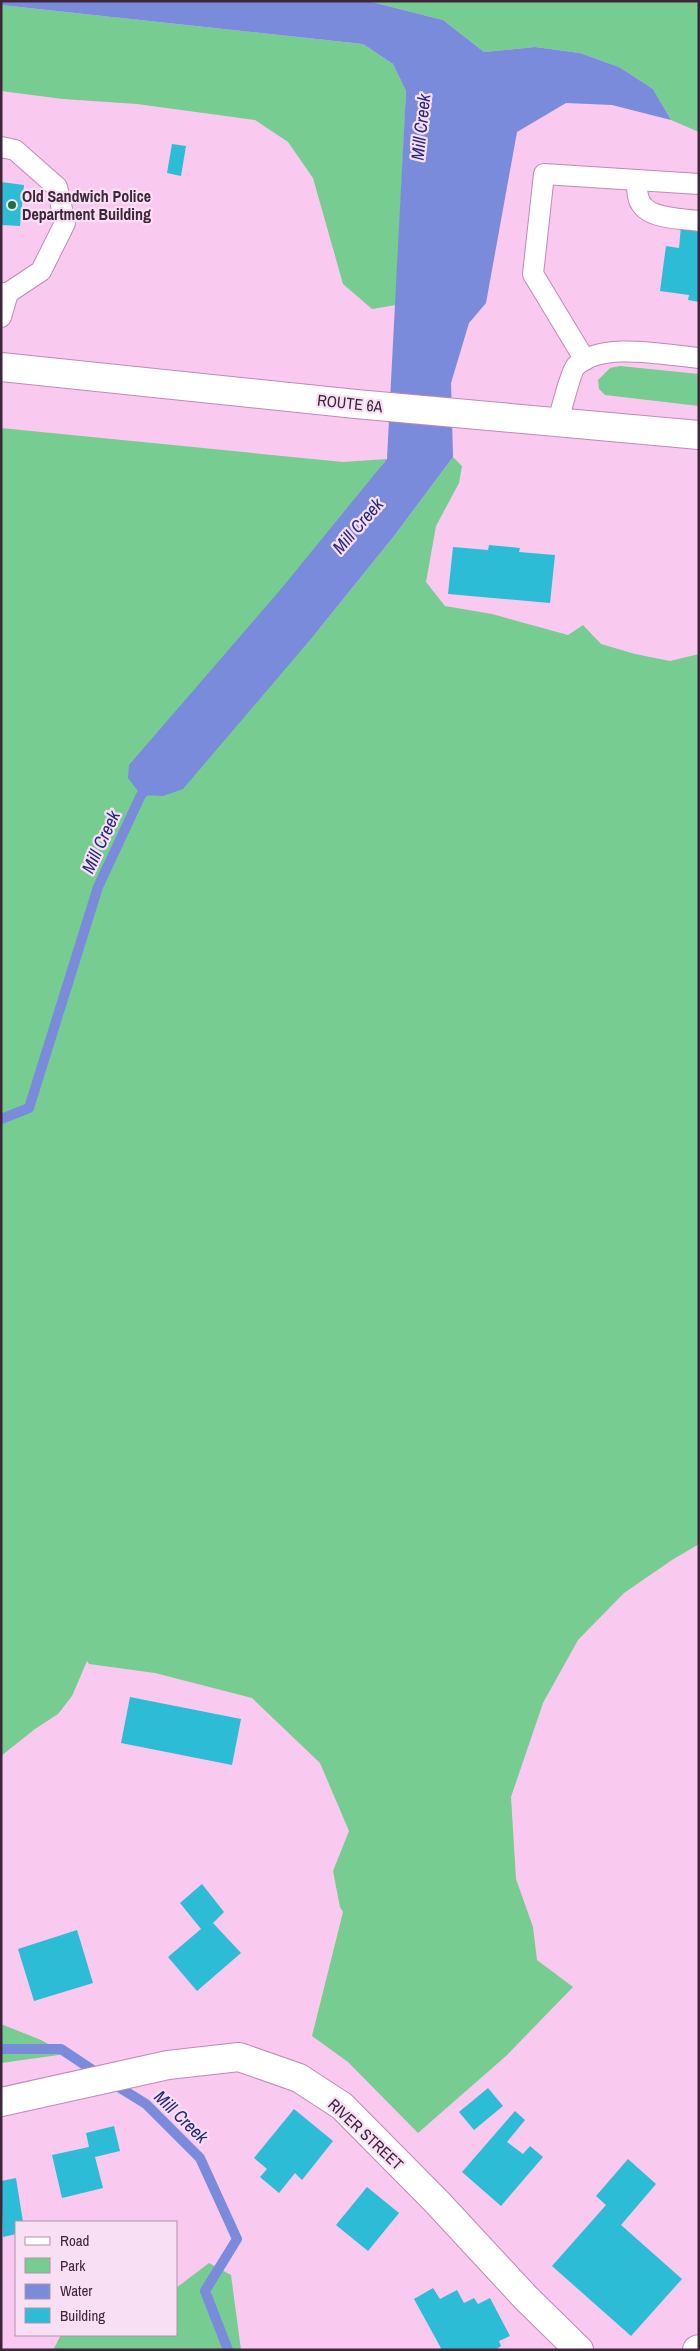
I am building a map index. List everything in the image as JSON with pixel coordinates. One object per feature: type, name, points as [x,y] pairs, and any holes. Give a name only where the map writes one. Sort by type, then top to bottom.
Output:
[{"type":"main road","name":"ROUTE 6A","points":[[1,367],[356,404],[699,435]]},
{"type":"main road","name":"RIVER STREET","points":[[1,2102],[168,2065],[239,2057],[299,2078],[342,2106],[437,2202],[526,2298],[579,2350]]},
{"type":"lane","points":[[1,147],[15,150],[57,187],[66,223],[41,271],[4,293],[1,317]]},
{"type":"lane","points":[[585,360],[533,274],[544,174],[699,184]]},
{"type":"lane","points":[[637,180],[638,198],[645,209],[656,215],[699,221]]},
{"type":"lane","points":[[558,421],[575,367],[594,354],[609,351],[699,358]]},
{"type":"green space","points":[[368,1],[699,1],[699,132],[671,120],[653,89],[619,67],[580,53],[535,47],[484,52],[443,20]]},
{"type":"green space","points":[[1,5],[363,44],[393,64],[406,91],[396,305],[372,309],[343,284],[313,178],[288,142],[255,120],[137,104],[63,99],[1,91]]},
{"type":"green space","points":[[620,366],[699,374],[699,406],[605,395],[599,389],[598,380],[610,368]]},
{"type":"green space","points":[[1,428],[343,462],[387,459],[382,465],[315,634],[394,536],[453,457],[462,466],[459,483],[436,526],[426,582],[445,606],[492,614],[568,635],[583,625],[601,644],[635,654],[670,661],[699,654],[699,1544],[624,1593],[578,1640],[543,1703],[511,1797],[516,1879],[533,1927],[537,1960],[573,1987],[506,2056],[418,2133],[348,2062],[312,2036],[343,1912],[340,1907],[333,1871],[349,1831],[320,1763],[252,1698],[155,1673],[89,1664],[87,1661],[72,1696],[58,1714],[35,1729],[1,1756]]},
{"type":"green space","points":[[1,2024],[41,2040],[66,2054],[1,2063]]},
{"type":"green space","points":[[209,2263],[231,2275],[241,2350],[53,2350],[60,2336],[178,2336],[178,2286]]},
{"type":"water","points":[[1,1],[368,1],[443,20],[484,52],[535,47],[580,53],[619,67],[653,89],[671,120],[612,105],[566,103],[517,132],[486,303],[469,323],[451,383],[453,457],[394,536],[315,634],[183,789],[163,796],[141,795],[128,778],[129,765],[281,589],[387,459],[406,91],[393,64],[363,44],[1,5]]},
{"type":"building","points":[[172,144],[186,146],[181,176],[167,173]]},
{"type":"building","name":"Old Sandwich Police Department Building","points":[[1,182],[24,185],[20,226],[1,225]]},
{"type":"building","points":[[681,226],[699,228],[699,302],[688,300],[689,295],[660,291],[666,246],[679,248]]},
{"type":"building","points":[[489,545],[520,548],[519,552],[555,555],[550,603],[448,594],[453,547],[488,550]]},
{"type":"building","points":[[130,1697],[241,1719],[232,1765],[121,1743]]},
{"type":"building","points":[[202,1884],[224,1912],[213,1923],[241,1953],[197,1991],[168,1957],[201,1929],[180,1903]]},
{"type":"building","points":[[77,1930],[93,1983],[34,2001],[18,1949]]},
{"type":"building","points":[[488,2088],[503,2106],[474,2130],[459,2112]]},
{"type":"building","points":[[294,2109],[333,2141],[302,2180],[295,2173],[279,2193],[260,2177],[267,2169],[254,2158]]},
{"type":"building","points":[[515,2111],[525,2120],[507,2142],[523,2154],[530,2146],[543,2157],[501,2206],[462,2172]]},
{"type":"building","points":[[114,2126],[120,2151],[95,2157],[103,2188],[62,2198],[52,2155],[89,2147],[86,2133]]},
{"type":"building","points":[[628,2159],[656,2184],[621,2225],[682,2279],[631,2336],[552,2266],[606,2205],[596,2196]]},
{"type":"building","points":[[16,2178],[23,2221],[15,2221],[15,2234],[3,2237],[1,2181]]},
{"type":"building","points":[[367,2187],[399,2213],[368,2251],[336,2225]]},
{"type":"building","points":[[433,2288],[440,2299],[457,2290],[464,2303],[474,2298],[478,2304],[490,2298],[510,2336],[499,2341],[501,2346],[495,2350],[442,2350],[414,2299]]},
{"type":"waterway","name":"Mill Creek","points":[[1,1119],[29,1108],[98,887],[141,795],[149,787]]},
{"type":"waterway","name":"Mill Creek","points":[[1,2049],[61,2049],[100,2075]]},
{"type":"waterway","name":"Mill Creek","points":[[112,2083],[146,2104],[200,2158],[237,2239],[205,2291],[228,2350]]},
{"type":"place","name":"Old Sandwich Police Department Building","points":[[12,205]]}]
